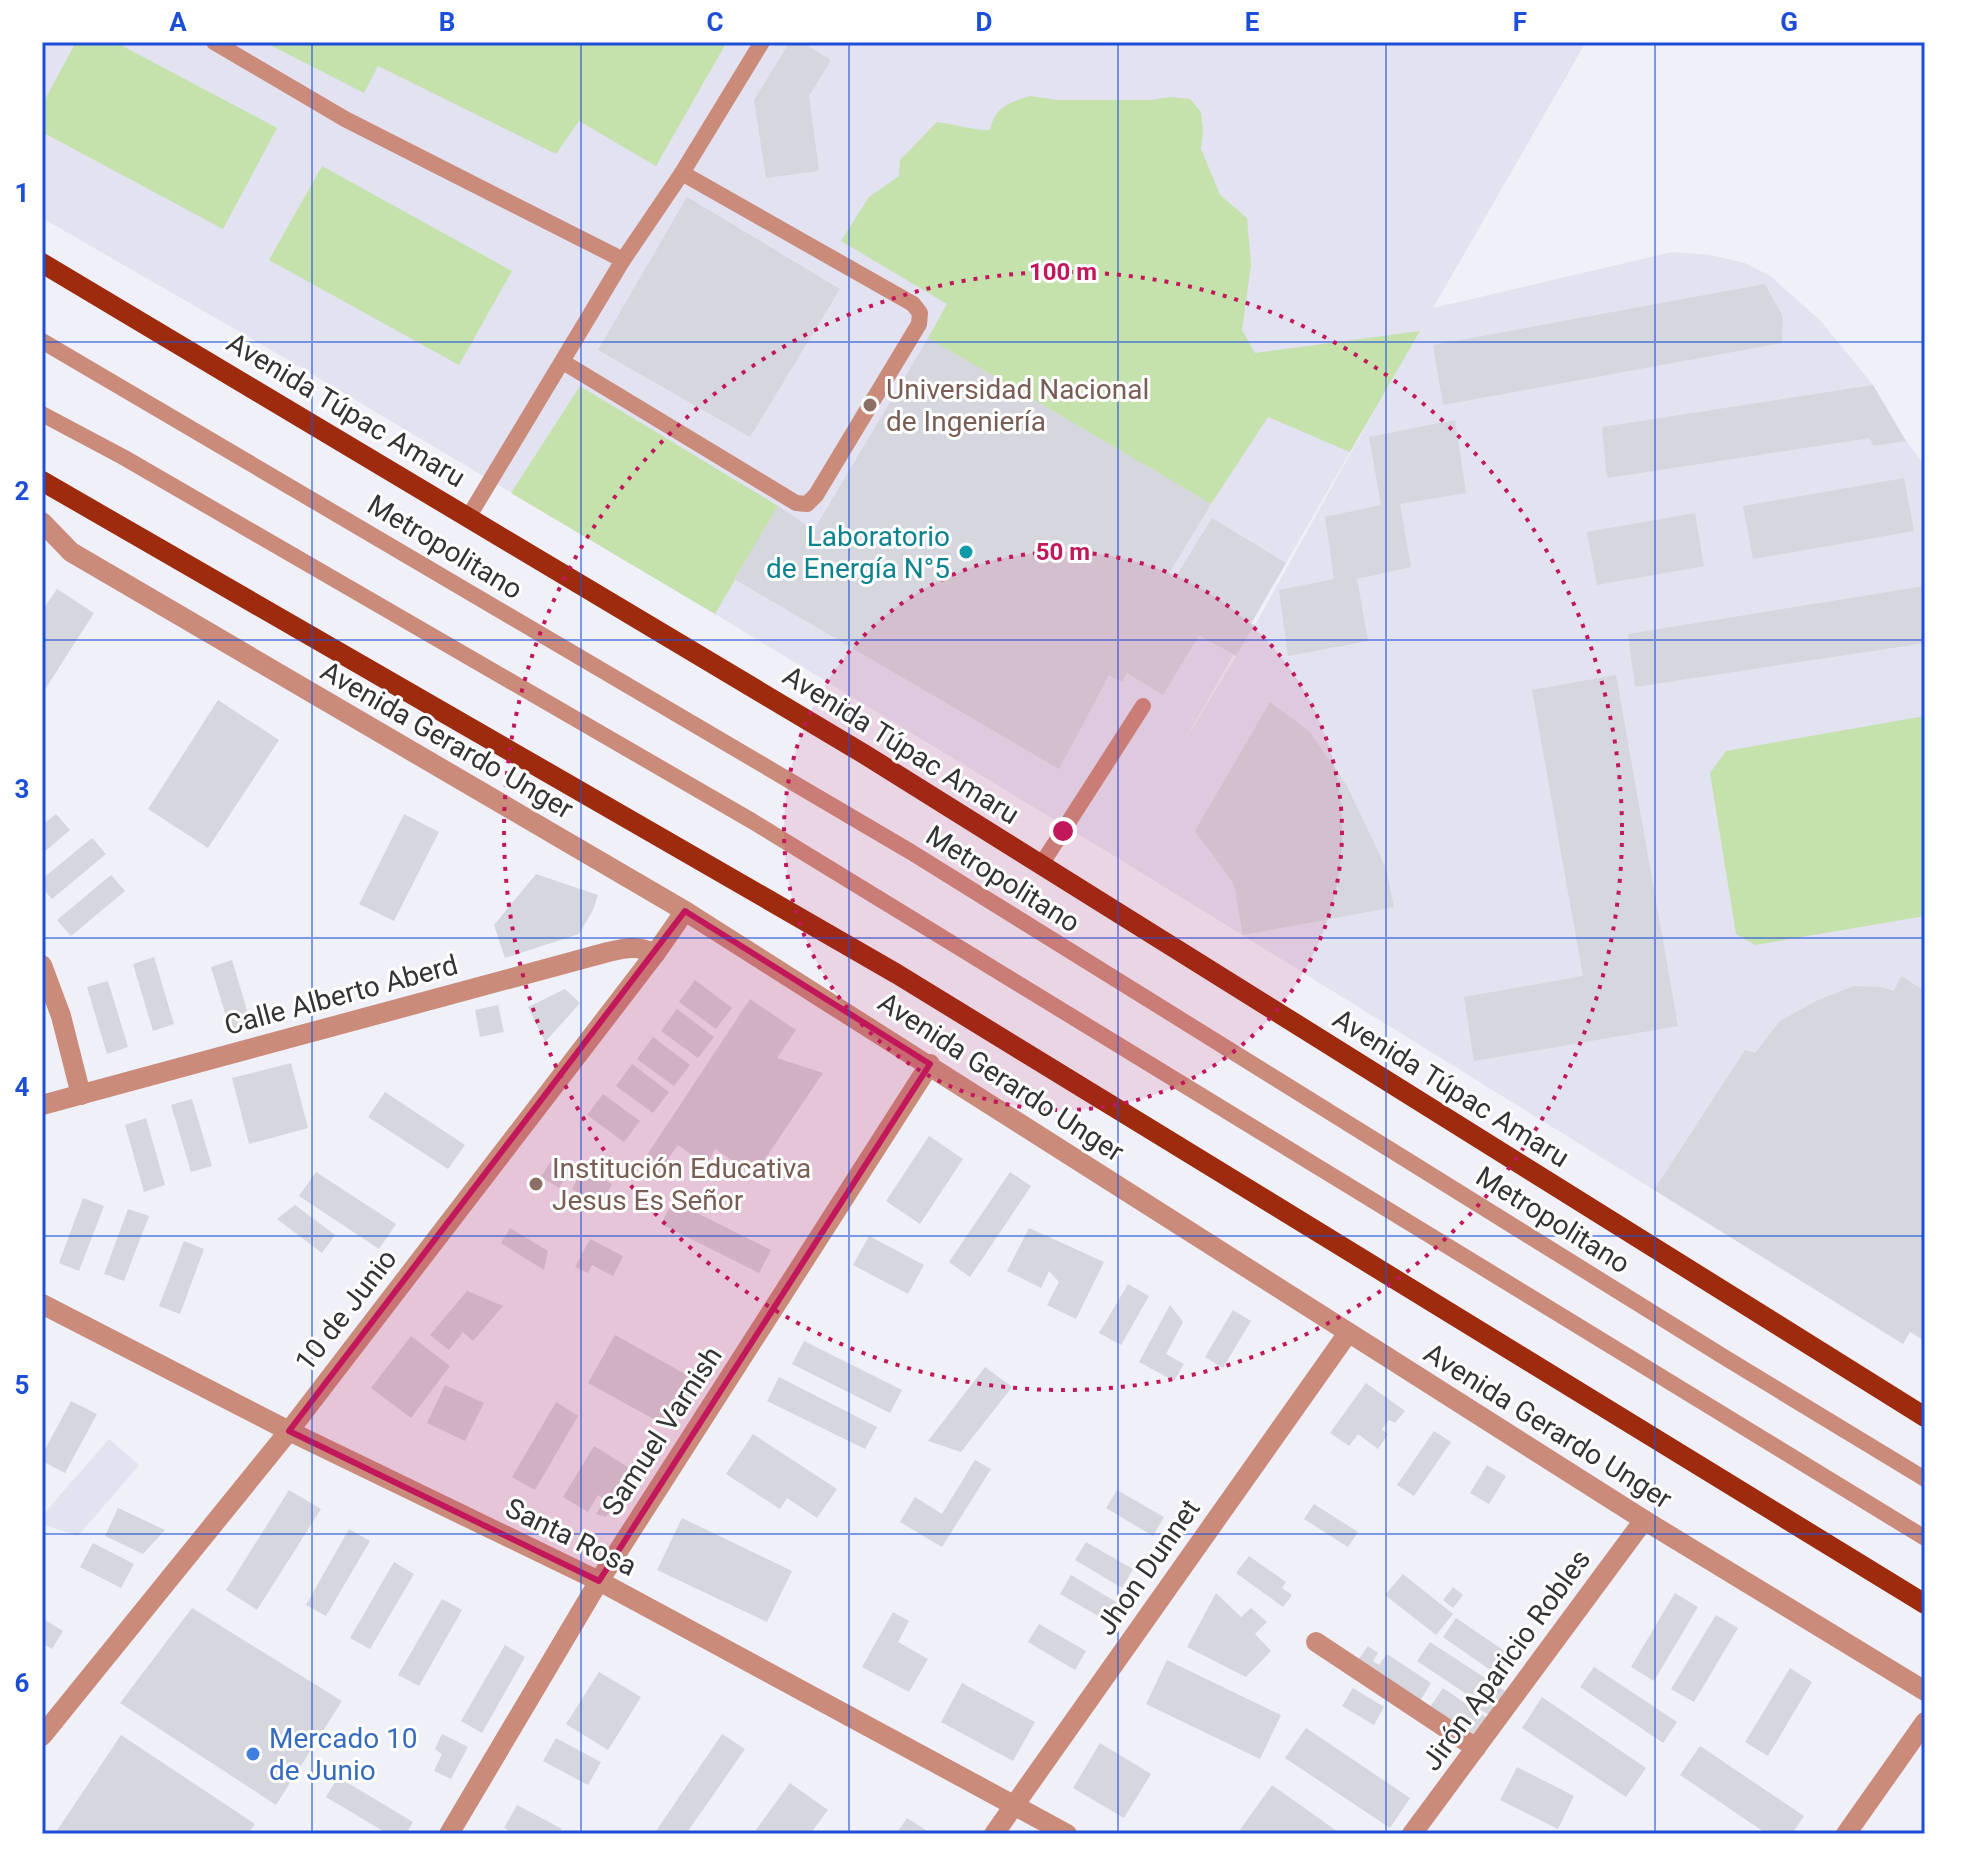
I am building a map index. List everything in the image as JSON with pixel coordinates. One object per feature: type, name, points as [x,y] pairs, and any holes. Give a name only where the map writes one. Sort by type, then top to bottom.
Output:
[{"type":"main road","name":"Avenida Túpac Amaru","points":[[42,263],[864,754],[1925,1417]]},
{"type":"main road","points":[[42,481],[897,974],[1925,1604]]},
{"type":"street","name":"Avenida Gerardo Unger","points":[[42,522],[71,552],[685,911],[1644,1520],[1925,1691]]},
{"type":"street","name":"10 de Junio","points":[[42,1736],[289,1431],[685,911]]},
{"type":"street","name":"Calle Alberto Aberd","points":[[42,1105],[630,947],[643,948],[655,954]]},
{"type":"street","points":[[42,965],[61,1016],[81,1095]]},
{"type":"street","name":"Samuel Varnish","points":[[449,1834],[599,1581],[930,1064]]},
{"type":"street","name":"Santa Rosa","points":[[42,1304],[289,1431],[599,1581],[1067,1834]]},
{"type":"street","name":"Jhon Dunnet","points":[[994,1834],[1348,1333]]},
{"type":"street","name":"Jirón Aparicio Robles","points":[[1412,1834],[1644,1520]]},
{"type":"street","points":[[1316,1642],[1476,1748]]},
{"type":"street","points":[[1846,1834],[1925,1722]]},
{"type":"lane","points":[[214,42],[345,119],[623,260]]},
{"type":"lane","points":[[469,516],[623,260],[682,173],[762,42]]},
{"type":"lane","points":[[563,362],[796,503],[807,504],[816,495],[919,324],[920,313],[913,304],[682,173]]},
{"type":"lane","name":"Metropolitano","points":[[42,341],[911,852],[1925,1479]]},
{"type":"lane","points":[[42,414],[123,457],[752,821],[1925,1538]]},
{"type":"lane","points":[[1041,865],[1143,706]]},
{"type":"highlighted area","points":[[685,911],[930,1064],[599,1581],[289,1431]]},
{"type":"shaded area","points":[[42,42],[1586,42],[1433,308],[1672,252],[1710,255],[1745,263],[1770,276],[1820,320],[1873,385],[1901,434],[1925,466],[1925,1306],[1654,1190],[1116,857],[715,614],[285,358],[42,218]],"holes":[[[1379,402],[1255,625],[1179,750]]]},
{"type":"shaded area","points":[[109,1439],[139,1465],[78,1536],[42,1524],[42,1516]]},
{"type":"green space","points":[[76,42],[115,42],[277,128],[223,229],[42,132],[42,105]]},
{"type":"green space","points":[[264,42],[721,42],[725,45],[656,166],[579,121],[556,154],[378,66],[364,93]]},
{"type":"green space","points":[[1030,96],[1058,100],[1190,99],[1201,112],[1201,149],[1220,195],[1247,218],[1251,265],[1242,330],[1255,353],[1420,331],[1350,452],[1268,417],[1211,504],[928,338],[947,304],[841,241],[869,197],[899,176],[900,160],[937,122],[990,130],[999,111]]},
{"type":"green space","points":[[322,166],[512,271],[459,365],[269,260]]},
{"type":"green space","points":[[580,386],[778,506],[715,614],[511,493]]},
{"type":"green space","points":[[1925,716],[1925,916],[1755,945],[1736,934],[1710,773],[1726,751]]},
{"type":"building","points":[[790,42],[801,42],[831,60],[809,96],[819,171],[766,178],[754,100]]},
{"type":"building","points":[[687,197],[840,289],[750,437],[598,350]]},
{"type":"building","points":[[1765,284],[1783,317],[1782,343],[1443,405],[1433,345]]},
{"type":"building","name":"Laboratorio de Energía N°5","points":[[928,338],[1211,504],[1168,575],[1175,578],[1212,518],[1286,563],[1251,623],[1255,625],[1236,656],[1199,635],[1163,695],[1127,673],[1122,682],[1109,675],[1059,769],[734,579],[778,506],[814,530]]},
{"type":"building","points":[[1873,385],[1906,441],[1873,446],[1870,438],[1607,478],[1602,427]]},
{"type":"building","points":[[1455,420],[1466,493],[1400,504],[1411,567],[1357,579],[1368,641],[1288,656],[1279,590],[1334,579],[1325,517],[1381,505],[1369,437]]},
{"type":"building","points":[[1904,478],[1914,531],[1753,559],[1743,506]]},
{"type":"building","points":[[1695,513],[1704,566],[1597,585],[1587,532]]},
{"type":"building","points":[[1925,586],[1925,643],[1635,687],[1628,634]]},
{"type":"building","points":[[57,589],[94,613],[42,694],[42,611]]},
{"type":"building","points":[[1616,675],[1678,1026],[1474,1061],[1464,997],[1583,976],[1532,690]]},
{"type":"building","points":[[218,700],[279,740],[208,848],[148,809]]},
{"type":"building","points":[[1270,702],[1309,731],[1346,784],[1386,868],[1394,907],[1243,935],[1234,884],[1195,831]]},
{"type":"building","points":[[56,814],[70,830],[42,854],[42,825]]},
{"type":"building","points":[[404,814],[439,832],[394,921],[359,904]]},
{"type":"building","points":[[92,838],[106,854],[52,899],[42,888],[42,879]]},
{"type":"building","points":[[536,874],[598,895],[593,910],[579,934],[505,958],[494,925]]},
{"type":"building","points":[[111,875],[125,891],[71,936],[57,920]]},
{"type":"building","points":[[154,957],[174,1024],[153,1031],[133,964]]},
{"type":"building","points":[[232,960],[252,1027],[231,1033],[211,967]]},
{"type":"building","points":[[1901,976],[1925,991],[1925,1341],[1910,1332],[1903,1344],[1654,1190],[1745,1050],[1755,1053],[1780,1021],[1816,1001],[1854,986],[1894,991]]},
{"type":"building","points":[[695,980],[732,1008],[716,1029],[679,1002]]},
{"type":"building","points":[[108,981],[128,1047],[107,1054],[87,987]]},
{"type":"building","points":[[565,989],[580,1003],[545,1042],[528,1007]]},
{"type":"building","points":[[750,999],[796,1030],[777,1058],[823,1073],[754,1175],[715,1149],[707,1165],[678,1145],[663,1166],[647,1155]]},
{"type":"building","points":[[498,1005],[504,1032],[480,1037],[475,1010]]},
{"type":"building","points":[[677,1009],[714,1037],[698,1058],[661,1031]]},
{"type":"building","points":[[653,1037],[690,1065],[674,1086],[637,1059]]},
{"type":"building","points":[[291,1063],[308,1128],[249,1144],[232,1078]]},
{"type":"building","points":[[632,1064],[669,1092],[653,1113],[616,1086]]},
{"type":"building","points":[[385,1092],[465,1145],[448,1169],[368,1117]]},
{"type":"building","points":[[603,1094],[640,1121],[624,1142],[587,1115]]},
{"type":"building","points":[[192,1099],[212,1166],[191,1172],[171,1105]]},
{"type":"building","points":[[146,1118],[165,1185],[144,1192],[125,1125]]},
{"type":"building","points":[[929,1136],[963,1159],[920,1224],[886,1201]]},
{"type":"building","points":[[554,1156],[572,1168],[559,1188],[541,1177]]},
{"type":"building","points":[[584,1168],[612,1184],[601,1205],[572,1189]]},
{"type":"building","points":[[316,1172],[396,1224],[379,1249],[299,1196]]},
{"type":"building","points":[[1010,1172],[1031,1186],[970,1277],[949,1262]]},
{"type":"building","points":[[83,1198],[104,1206],[79,1271],[59,1263]]},
{"type":"building","points":[[673,1201],[771,1250],[759,1273],[661,1224]]},
{"type":"building","points":[[295,1205],[335,1235],[322,1253],[277,1219]]},
{"type":"building","points":[[128,1209],[149,1216],[124,1281],[104,1274]]},
{"type":"building","points":[[510,1228],[548,1251],[544,1270],[501,1243]]},
{"type":"building","points":[[1029,1228],[1104,1262],[1076,1319],[1047,1305],[1059,1282],[1049,1271],[1041,1288],[1007,1271]]},
{"type":"building","points":[[869,1236],[924,1265],[908,1294],[853,1265]]},
{"type":"building","points":[[590,1239],[623,1256],[613,1276],[592,1265],[588,1273],[575,1267]]},
{"type":"building","points":[[184,1241],[204,1249],[180,1314],[159,1306]]},
{"type":"building","points":[[1128,1284],[1149,1296],[1121,1345],[1099,1333]]},
{"type":"building","points":[[467,1291],[503,1306],[473,1341],[463,1332],[449,1350],[430,1335]]},
{"type":"building","points":[[1170,1305],[1183,1322],[1166,1354],[1184,1364],[1174,1381],[1139,1362]]},
{"type":"building","points":[[1233,1310],[1251,1321],[1223,1368],[1205,1357]]},
{"type":"building","points":[[615,1335],[696,1380],[670,1428],[588,1383]]},
{"type":"building","points":[[411,1336],[450,1366],[411,1418],[371,1388]]},
{"type":"building","points":[[804,1341],[902,1390],[890,1413],[792,1364]]},
{"type":"building","points":[[985,1367],[1012,1387],[961,1452],[928,1441]]},
{"type":"building","points":[[779,1377],[877,1427],[865,1449],[767,1401]]},
{"type":"building","points":[[1366,1383],[1405,1411],[1395,1423],[1389,1420],[1382,1429],[1388,1434],[1378,1449],[1358,1434],[1349,1446],[1330,1433]]},
{"type":"building","points":[[445,1385],[484,1403],[465,1441],[427,1423]]},
{"type":"building","points":[[71,1401],[97,1414],[65,1473],[42,1461],[42,1455]]},
{"type":"building","points":[[556,1402],[578,1416],[535,1490],[512,1477]]},
{"type":"building","points":[[1434,1431],[1451,1442],[1414,1496],[1397,1485]]},
{"type":"building","points":[[753,1434],[837,1489],[817,1518],[787,1498],[780,1509],[726,1474]]},
{"type":"building","points":[[594,1446],[634,1471],[606,1517],[596,1514],[605,1500],[598,1495],[588,1512],[563,1497]]},
{"type":"building","points":[[975,1460],[991,1469],[942,1547],[900,1522],[915,1497],[942,1514]]},
{"type":"building","points":[[1487,1465],[1506,1476],[1489,1504],[1470,1493]]},
{"type":"building","points":[[289,1490],[321,1509],[257,1610],[226,1590]]},
{"type":"building","points":[[1117,1490],[1164,1517],[1153,1536],[1106,1508]]},
{"type":"building","points":[[1314,1504],[1358,1532],[1348,1547],[1304,1519]]},
{"type":"building","points":[[118,1508],[165,1530],[143,1554],[105,1536]]},
{"type":"building","points":[[682,1518],[792,1571],[767,1622],[657,1570]]},
{"type":"building","points":[[349,1529],[370,1541],[326,1616],[306,1605]]},
{"type":"building","points":[[1086,1542],[1133,1569],[1122,1588],[1075,1560]]},
{"type":"building","points":[[93,1543],[134,1564],[121,1588],[80,1567]]},
{"type":"building","points":[[1249,1556],[1286,1582],[1282,1588],[1292,1595],[1283,1607],[1236,1573]]},
{"type":"building","points":[[394,1562],[414,1574],[370,1649],[350,1638]]},
{"type":"building","points":[[1403,1574],[1453,1614],[1436,1635],[1385,1595]]},
{"type":"building","points":[[1071,1575],[1118,1603],[1107,1621],[1060,1594]]},
{"type":"building","points":[[1453,1587],[1463,1595],[1453,1608],[1443,1600]]},
{"type":"building","points":[[1216,1593],[1241,1617],[1251,1608],[1267,1622],[1255,1634],[1271,1651],[1246,1677],[1187,1647]]},
{"type":"building","points":[[1675,1593],[1698,1607],[1654,1681],[1631,1667]]},
{"type":"building","points":[[442,1599],[462,1610],[419,1686],[398,1675]]},
{"type":"building","name":"Mercado 10 de Junio","points":[[192,1608],[342,1701],[276,1805],[120,1703]]},
{"type":"building","points":[[893,1612],[909,1621],[898,1642],[928,1659],[909,1692],[862,1667]]},
{"type":"building","points":[[1716,1615],[1738,1628],[1694,1702],[1671,1689]]},
{"type":"building","points":[[42,1618],[63,1631],[52,1649],[42,1643]]},
{"type":"building","points":[[1456,1618],[1512,1656],[1499,1676],[1443,1637]]},
{"type":"building","points":[[1039,1624],[1086,1651],[1075,1670],[1028,1642]]},
{"type":"building","points":[[1430,1642],[1505,1691],[1489,1715],[1462,1698],[1465,1693],[1417,1661]]},
{"type":"building","points":[[505,1645],[525,1657],[482,1733],[461,1721]]},
{"type":"building","points":[[1368,1646],[1378,1653],[1373,1661],[1379,1665],[1387,1654],[1431,1683],[1420,1701],[1358,1660]]},
{"type":"building","points":[[1167,1660],[1281,1715],[1260,1759],[1146,1704]]},
{"type":"building","points":[[1594,1667],[1677,1722],[1663,1743],[1580,1687]]},
{"type":"building","points":[[1790,1668],[1812,1682],[1768,1756],[1745,1742]]},
{"type":"building","points":[[599,1672],[641,1697],[608,1750],[566,1724]]},
{"type":"building","points":[[962,1683],[1035,1722],[1013,1761],[941,1722]]},
{"type":"building","points":[[1353,1688],[1384,1707],[1374,1725],[1342,1706]]},
{"type":"building","points":[[1443,1688],[1490,1720],[1478,1739],[1430,1707]]},
{"type":"building","points":[[1542,1697],[1646,1768],[1626,1797],[1522,1728]]},
{"type":"building","points":[[1306,1728],[1410,1798],[1390,1828],[1285,1758]]},
{"type":"building","points":[[442,1734],[468,1747],[451,1779],[434,1771],[442,1754],[435,1749]]},
{"type":"building","points":[[722,1734],[745,1749],[686,1834],[654,1834]]},
{"type":"building","points":[[121,1735],[255,1824],[248,1834],[56,1832]]},
{"type":"building","points":[[556,1738],[601,1762],[588,1785],[543,1761]]},
{"type":"building","points":[[1100,1743],[1151,1774],[1124,1818],[1073,1788]]},
{"type":"building","points":[[1700,1746],[1804,1816],[1792,1834],[1767,1834],[1680,1775]]},
{"type":"building","points":[[1517,1767],[1574,1796],[1558,1829],[1500,1800]]},
{"type":"building","points":[[338,1777],[413,1822],[406,1834],[388,1834],[326,1797]]},
{"type":"building","points":[[790,1783],[828,1810],[810,1834],[753,1834]]},
{"type":"building","points":[[1272,1785],[1341,1834],[1237,1834]]},
{"type":"building","points":[[517,1805],[562,1829],[559,1834],[515,1834],[504,1828]]},
{"type":"building","points":[[907,1818],[932,1834],[896,1834]]},
{"type":"place","name":"Universidad Nacional de Ingeniería","points":[[870,405]]},
{"type":"place","name":"Laboratorio de Energía N°5","points":[[966,552]]},
{"type":"place","name":"Institución Educativa Jesus Es Señor","points":[[536,1184]]},
{"type":"place","name":"Mercado 10 de Junio","points":[[253,1754]]}]
